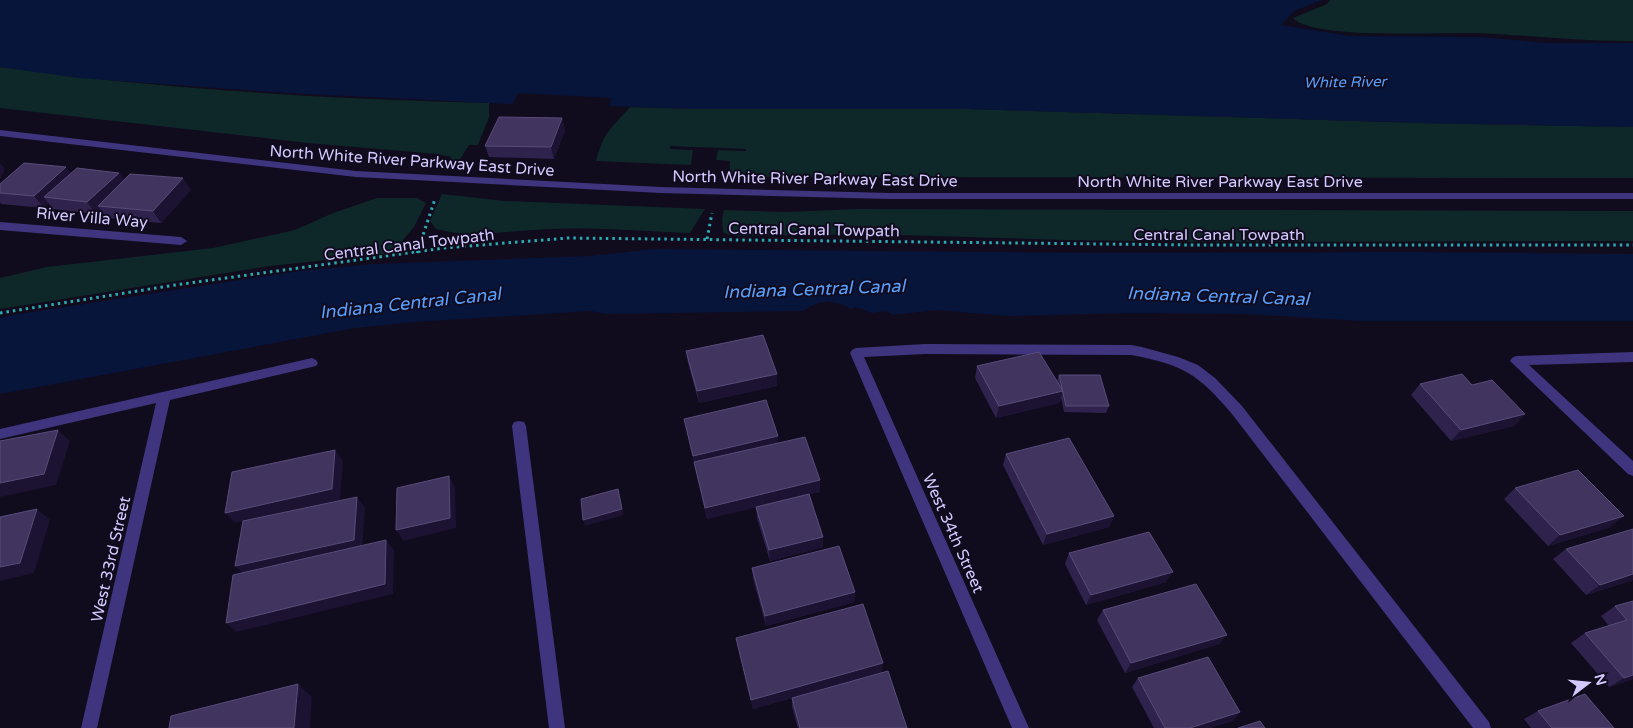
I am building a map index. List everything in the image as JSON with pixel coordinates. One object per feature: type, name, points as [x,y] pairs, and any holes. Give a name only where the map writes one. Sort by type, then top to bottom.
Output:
[{"type":"street","name":"North White River Parkway East Drive","points":[[0,133],[356,174],[661,190],[890,196],[1633,196]]},
{"type":"street","name":"River Villa Way","points":[[0,226],[181,241]]},
{"type":"street","name":"West 34th Street","points":[[1021,728],[856,353],[925,349],[1131,350],[1163,356],[1189,368],[1210,381],[1237,410],[1483,728]]},
{"type":"street","points":[[1633,357],[1516,361],[1633,470]]},
{"type":"street","points":[[0,434],[164,398],[226,381],[312,363]]},
{"type":"street","name":"West 33rd Street","points":[[89,728],[164,398]]},
{"type":"street","points":[[519,426],[557,728]]},
{"type":"path","name":"Central Canal Towpath","points":[[0,313],[175,285],[444,248],[568,238],[1193,246],[1633,245]]},
{"type":"green space","points":[[1330,0],[1633,0],[1633,41],[1477,33],[1409,34],[1350,32],[1305,25],[1293,18],[1327,4]]},
{"type":"green space","points":[[0,67],[61,75],[244,92],[489,103],[489,117],[478,145],[469,145],[459,161],[449,162],[451,157],[437,154],[308,143],[0,108]]},
{"type":"green space","points":[[630,107],[696,109],[968,109],[1423,123],[1633,127],[1633,178],[755,177],[729,175],[730,161],[716,160],[718,150],[746,151],[746,149],[670,146],[670,149],[693,150],[691,165],[596,161],[605,137]]},
{"type":"green space","points":[[442,194],[505,201],[705,209],[690,233],[568,229],[478,234],[436,229],[430,221]]},
{"type":"green space","points":[[377,198],[417,198],[426,203],[414,227],[392,253],[270,266],[0,309],[0,278],[47,267],[213,248],[295,230],[333,213]]},
{"type":"green space","points":[[858,209],[1633,211],[1633,241],[1218,242],[867,234],[744,236],[729,235],[723,232],[722,219],[724,210],[785,212]]},
{"type":"water","name":"White River","points":[[0,0],[1322,0],[1294,11],[1281,25],[1349,36],[1478,37],[1548,43],[1633,43],[1633,127],[1423,123],[968,109],[696,109],[609,106],[612,98],[518,93],[512,104],[287,93],[79,78],[0,67]]},
{"type":"water","name":"Indiana Central Canal","points":[[654,249],[1095,253],[1403,252],[1633,254],[1633,321],[1361,321],[1244,314],[1133,313],[1008,316],[937,310],[893,315],[886,311],[872,313],[856,307],[851,309],[833,302],[821,302],[803,311],[606,314],[591,311],[414,322],[355,328],[0,394],[0,318],[13,315],[299,271],[373,264],[590,256]]},
{"type":"building","points":[[499,117],[562,118],[551,147],[485,146]]},
{"type":"building","points":[[24,163],[66,167],[34,196],[0,193],[0,184]]},
{"type":"building","points":[[77,168],[119,173],[87,202],[44,197]]},
{"type":"building","points":[[130,174],[183,178],[153,211],[98,206]]},
{"type":"building","points":[[763,335],[777,374],[697,391],[686,351]]},
{"type":"building","points":[[1039,352],[1063,391],[999,406],[977,366]]},
{"type":"building","points":[[1462,374],[1472,385],[1492,380],[1525,414],[1461,430],[1420,384]]},
{"type":"building","points":[[1059,375],[1100,375],[1109,406],[1066,406]]},
{"type":"building","points":[[766,400],[778,436],[693,456],[684,419]]},
{"type":"building","points":[[58,430],[44,474],[0,483],[0,441]]},
{"type":"building","points":[[805,437],[820,480],[705,508],[694,462]]},
{"type":"building","points":[[1069,438],[1114,516],[1047,534],[1006,454]]},
{"type":"building","points":[[335,450],[332,489],[225,513],[232,472]]},
{"type":"building","points":[[1578,470],[1624,516],[1560,535],[1515,488]]},
{"type":"building","points":[[449,476],[450,518],[396,530],[397,488]]},
{"type":"building","points":[[618,489],[622,509],[583,520],[581,499]]},
{"type":"building","points":[[809,494],[823,537],[769,550],[756,507]]},
{"type":"building","points":[[357,497],[354,540],[235,566],[243,521]]},
{"type":"building","points":[[37,509],[20,563],[0,567],[0,517]]},
{"type":"building","points":[[1633,529],[1633,574],[1600,585],[1566,549]]},
{"type":"building","points":[[1149,532],[1173,572],[1091,595],[1069,553]]},
{"type":"building","points":[[386,540],[385,584],[226,623],[233,575]]},
{"type":"building","points":[[839,546],[855,592],[765,616],[752,568]]},
{"type":"building","points":[[1196,584],[1227,635],[1131,663],[1103,610]]},
{"type":"building","points":[[1633,601],[1633,675],[1624,678],[1585,633],[1627,620],[1615,606]]},
{"type":"building","points":[[863,604],[883,663],[751,700],[736,638]]},
{"type":"building","points":[[1208,657],[1240,712],[1190,728],[1165,728],[1138,678]]},
{"type":"building","points":[[888,671],[907,728],[800,728],[792,698]]},
{"type":"building","points":[[298,684],[294,728],[169,728],[171,716]]},
{"type":"building","points":[[1585,694],[1614,728],[1552,728],[1538,711]]},
{"type":"building","points":[[1260,721],[1265,728],[1238,728]]}]
